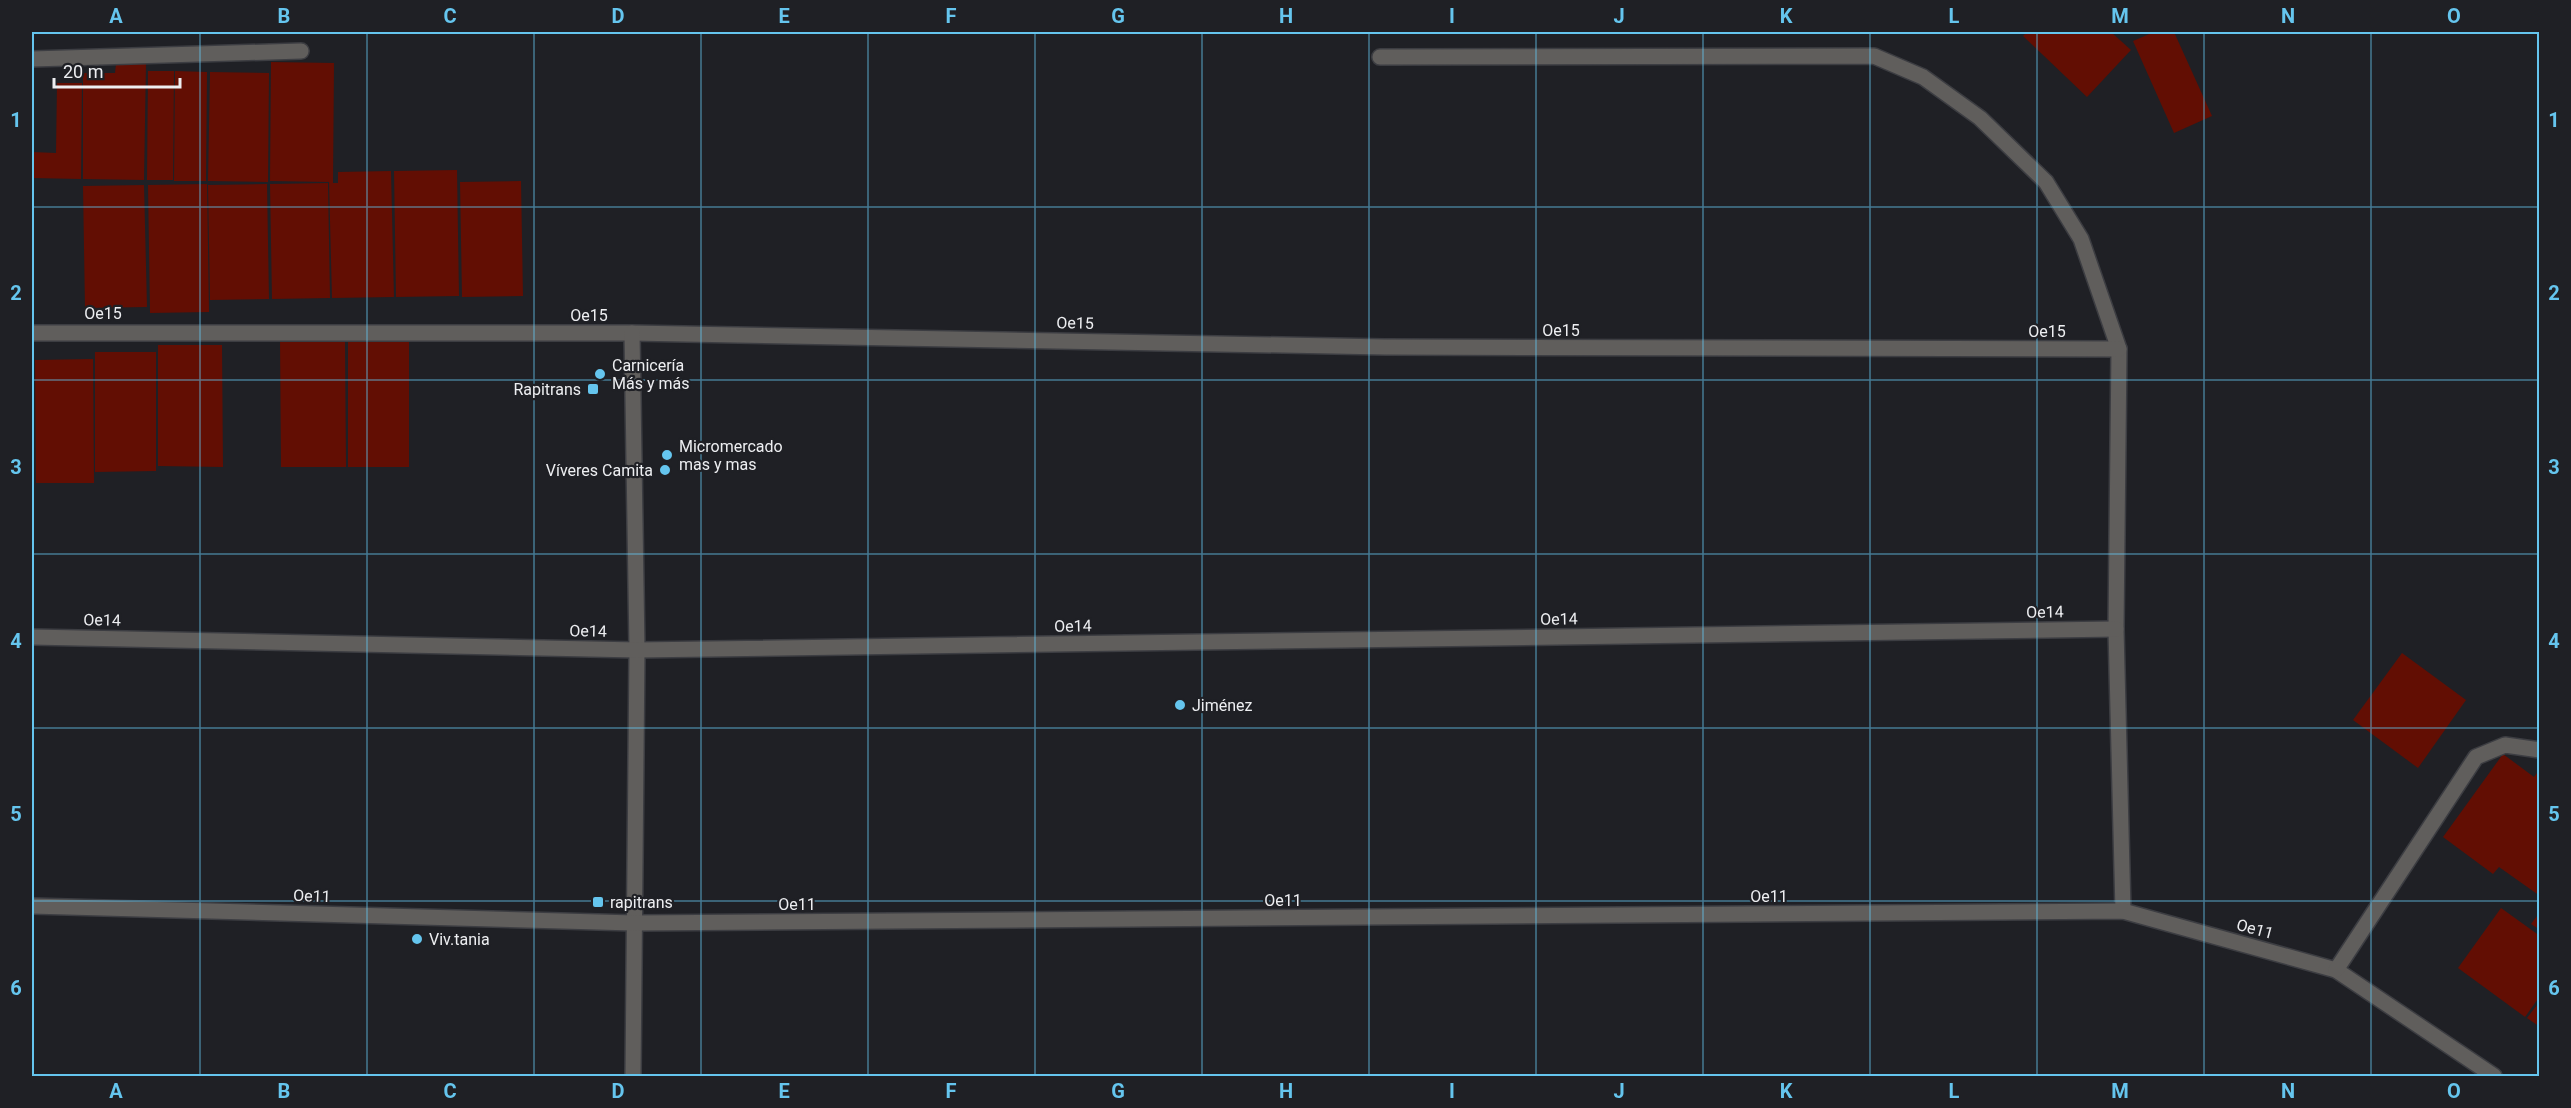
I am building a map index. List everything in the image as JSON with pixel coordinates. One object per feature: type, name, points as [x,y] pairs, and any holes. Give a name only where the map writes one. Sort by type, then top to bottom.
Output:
[{"type":"street","points":[[32,59],[301,51]]},
{"type":"street","points":[[1380,57],[1874,56],[1923,77],[1980,118],[2046,182],[2081,239],[2119,349],[2116,628],[2123,911]]},
{"type":"street","name":"Oe15","points":[[32,333],[632,333],[1385,348],[2119,349]]},
{"type":"street","points":[[632,333],[637,650],[633,1077]]},
{"type":"street","name":"Oe14","points":[[32,637],[637,650],[2116,628]]},
{"type":"street","points":[[2336,970],[2476,757],[2505,745],[2540,750]]},
{"type":"street","name":"Oe11","points":[[32,906],[634,923],[2123,911],[2336,970],[2494,1077]]},
{"type":"building","points":[[2027,32],[2111,32],[2131,50],[2087,97],[2023,36]]},
{"type":"building","points":[[2154,32],[2174,32],[2212,116],[2174,133],[2133,41]]},
{"type":"building","points":[[271,62],[334,63],[333,183],[338,183],[338,172],[391,171],[394,297],[332,298],[329,182],[270,181]]},
{"type":"building","points":[[116,64],[146,64],[144,180],[83,179],[83,73],[115,73]]},
{"type":"building","points":[[148,71],[174,71],[173,180],[147,180]]},
{"type":"building","points":[[175,71],[207,72],[206,181],[174,181]]},
{"type":"building","points":[[210,72],[269,73],[268,182],[208,181]]},
{"type":"building","points":[[57,83],[82,83],[81,179],[32,178],[32,152],[56,153]]},
{"type":"building","points":[[457,170],[459,296],[396,297],[394,171]]},
{"type":"building","points":[[521,181],[523,296],[462,297],[460,182]]},
{"type":"building","points":[[328,183],[330,298],[272,299],[270,184]]},
{"type":"building","points":[[207,184],[209,312],[150,313],[148,185]]},
{"type":"building","points":[[267,184],[269,299],[210,300],[208,185]]},
{"type":"building","points":[[144,185],[147,307],[85,308],[83,186]]},
{"type":"building","points":[[280,339],[345,339],[346,467],[281,467]]},
{"type":"building","points":[[348,339],[409,339],[409,467],[348,467]]},
{"type":"building","points":[[158,345],[222,345],[223,467],[158,466]]},
{"type":"building","points":[[95,352],[156,352],[156,471],[95,472]]},
{"type":"building","points":[[32,359],[34,359],[34,468],[32,468]]},
{"type":"building","points":[[93,359],[94,483],[36,483],[35,360]]},
{"type":"building","points":[[2402,653],[2466,700],[2418,768],[2353,720]]},
{"type":"building","points":[[2503,754],[2534,777],[2540,769],[2540,896],[2499,867],[2493,874],[2443,837]]},
{"type":"building","points":[[2501,908],[2540,936],[2540,996],[2525,1017],[2458,968]]},
{"type":"building","points":[[2540,912],[2540,930],[2531,924]]},
{"type":"building","points":[[2540,1001],[2540,1027],[2527,1018]]},
{"type":"place","name":"Carnicería Más y más","points":[[600,374]]},
{"type":"place","name":"Rapitrans","points":[[593,389]]},
{"type":"place","name":"Micromercado mas y mas","points":[[667,455]]},
{"type":"place","name":"Víveres Camita","points":[[665,470]]},
{"type":"place","name":"Jiménez","points":[[1180,705]]},
{"type":"place","name":"rapitrans","points":[[598,902]]},
{"type":"place","name":"Viv.tania","points":[[417,939]]}]
